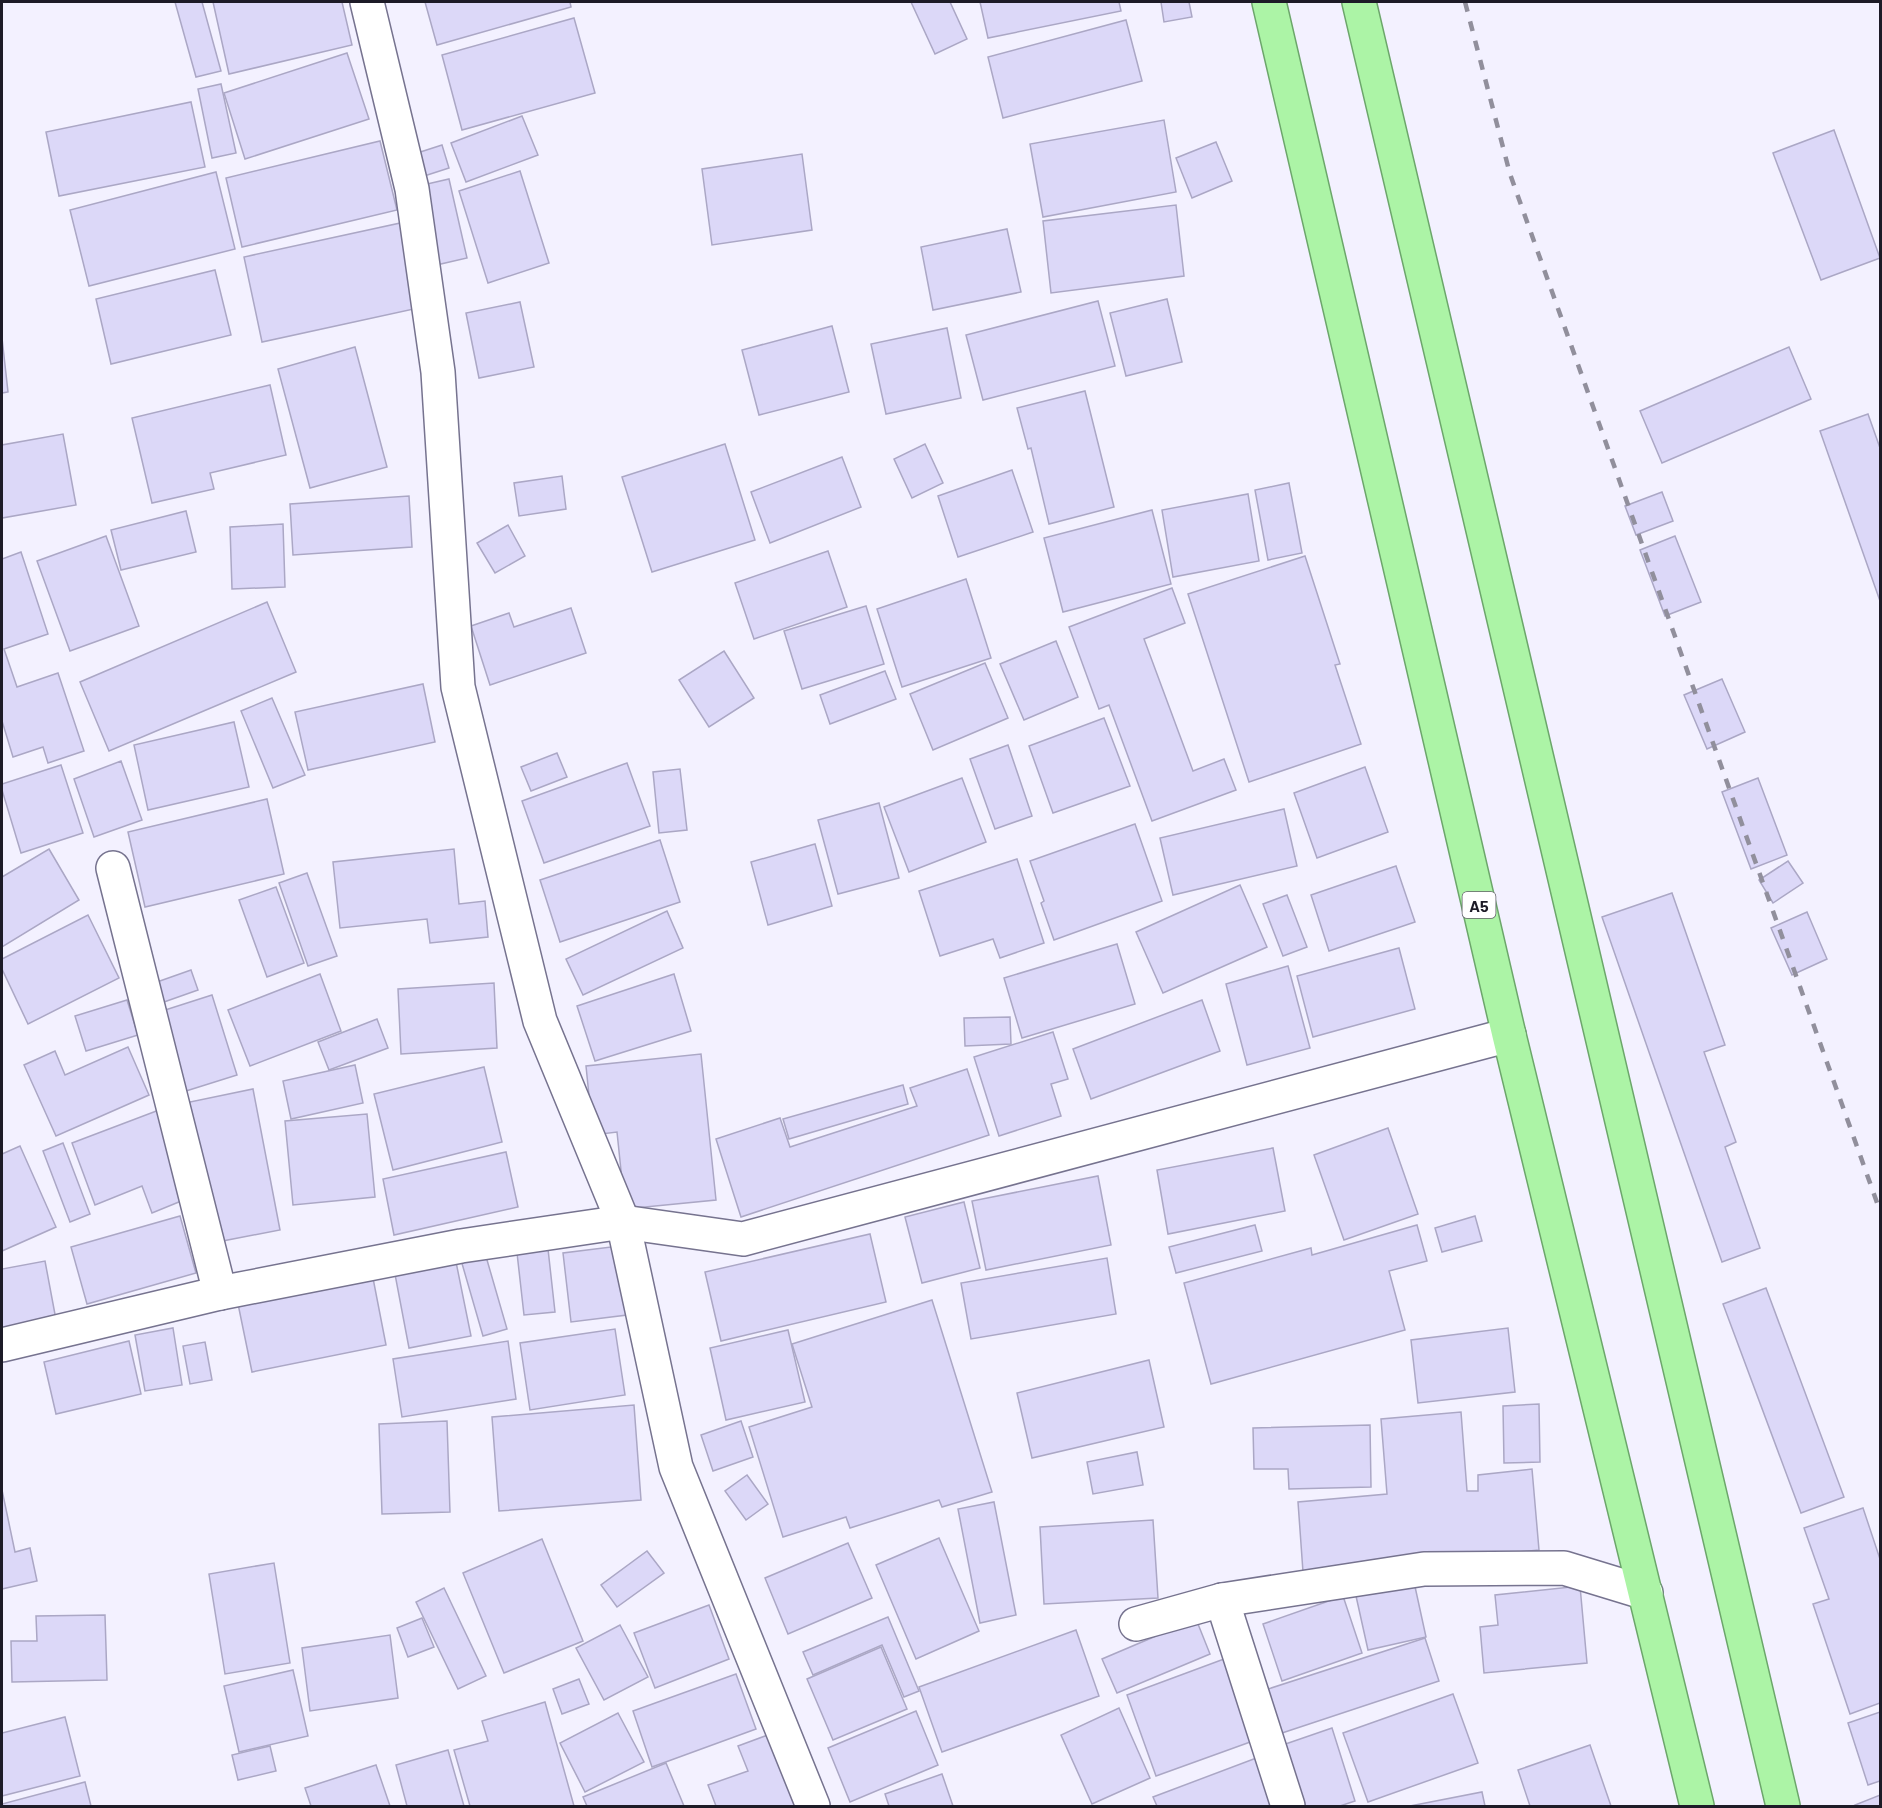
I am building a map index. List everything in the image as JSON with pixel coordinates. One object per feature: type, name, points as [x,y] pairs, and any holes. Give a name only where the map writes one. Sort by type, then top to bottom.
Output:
[{"type":"highway","name":"A5","points":[[1269,2],[1509,1035],[1697,1806]]},
{"type":"highway","points":[[1359,2],[1783,1806]]},
{"type":"street","points":[[367,2],[412,189],[438,372],[458,687],[540,1021],[622,1222],[676,1467],[813,1806]]},
{"type":"street","points":[[113,868],[220,1293]]},
{"type":"street","points":[[2,1345],[220,1293],[461,1246],[622,1222],[743,1239],[1509,1035]]},
{"type":"street","points":[[1136,1624],[1222,1600],[1424,1569],[1564,1568],[1646,1593]]},
{"type":"street","points":[[1222,1600],[1288,1806]]},
{"type":"building","points":[[175,2],[202,2],[221,71],[196,77]]},
{"type":"building","points":[[213,2],[342,2],[352,45],[229,74]]},
{"type":"building","points":[[425,2],[570,2],[571,7],[437,45]]},
{"type":"building","points":[[911,2],[950,2],[967,39],[935,54]]},
{"type":"building","points":[[980,2],[1119,2],[1121,11],[988,38]]},
{"type":"building","points":[[1161,2],[1189,2],[1192,17],[1164,22]]},
{"type":"building","points":[[574,18],[595,93],[462,130],[442,55]]},
{"type":"building","points":[[1126,20],[1142,81],[1003,118],[988,57]]},
{"type":"building","points":[[347,53],[369,119],[245,159],[224,93]]},
{"type":"building","points":[[221,84],[236,153],[212,158],[198,89]]},
{"type":"building","points":[[191,102],[205,167],[59,196],[46,132]]},
{"type":"building","points":[[522,116],[538,155],[466,182],[451,143]]},
{"type":"building","points":[[1164,120],[1176,192],[1043,217],[1030,144]]},
{"type":"building","points":[[1834,130],[1880,258],[1821,280],[1773,153]]},
{"type":"building","points":[[380,141],[397,210],[242,247],[226,178]]},
{"type":"building","points":[[1216,142],[1232,181],[1192,198],[1176,158]]},
{"type":"building","points":[[442,145],[449,168],[418,178],[411,155]]},
{"type":"building","points":[[802,154],[812,230],[712,245],[702,169]]},
{"type":"building","points":[[520,171],[549,263],[488,283],[459,191]]},
{"type":"building","points":[[216,172],[235,249],[89,286],[70,210]]},
{"type":"building","points":[[449,179],[467,258],[432,266],[414,187]]},
{"type":"building","points":[[1176,205],[1184,276],[1051,293],[1043,221]]},
{"type":"building","points":[[405,222],[423,307],[262,342],[244,257]]},
{"type":"building","points":[[1007,229],[1021,292],[933,310],[921,247]]},
{"type":"building","points":[[215,270],[231,335],[111,364],[96,299]]},
{"type":"building","points":[[1167,299],[1182,362],[1126,376],[1110,313]]},
{"type":"building","points":[[1098,301],[1115,366],[983,400],[966,335]]},
{"type":"building","points":[[520,302],[534,367],[479,378],[466,313]]},
{"type":"building","points":[[832,326],[849,392],[759,415],[742,350]]},
{"type":"building","points":[[947,328],[961,398],[886,414],[871,344]]},
{"type":"building","points":[[2,338],[8,392],[2,393]]},
{"type":"building","points":[[355,347],[387,467],[310,488],[278,369]]},
{"type":"building","points":[[1789,347],[1811,399],[1662,463],[1640,411]]},
{"type":"building","points":[[270,385],[286,455],[210,473],[214,489],[152,503],[132,418]]},
{"type":"building","points":[[1085,391],[1114,507],[1049,524],[1031,448],[1028,449],[1017,408]]},
{"type":"building","points":[[1868,414],[1880,448],[1880,601],[1820,431]]},
{"type":"building","points":[[63,434],[76,505],[2,518],[2,445]]},
{"type":"building","points":[[725,444],[755,540],[652,572],[622,477]]},
{"type":"building","points":[[925,444],[943,483],[912,498],[894,459]]},
{"type":"building","points":[[842,457],[861,507],[770,543],[751,492]]},
{"type":"building","points":[[1012,470],[1033,532],[958,557],[938,496]]},
{"type":"building","points":[[562,476],[566,509],[519,516],[514,483]]},
{"type":"building","points":[[1289,483],[1302,553],[1268,560],[1255,490]]},
{"type":"building","points":[[1662,492],[1673,521],[1636,535],[1625,506]]},
{"type":"building","points":[[1248,494],[1259,561],[1173,577],[1162,510]]},
{"type":"building","points":[[409,496],[412,547],[293,555],[290,504]]},
{"type":"building","points":[[1152,510],[1171,584],[1063,612],[1044,538]]},
{"type":"building","points":[[186,511],[196,552],[121,570],[111,530]]},
{"type":"building","points":[[283,524],[285,587],[232,589],[230,527]]},
{"type":"building","points":[[508,525],[525,556],[495,573],[477,543]]},
{"type":"building","points":[[106,536],[139,626],[70,651],[37,561]]},
{"type":"building","points":[[1675,536],[1701,602],[1665,616],[1640,550]]},
{"type":"building","points":[[828,551],[847,607],[754,639],[735,583]]},
{"type":"building","points":[[21,552],[48,634],[4,649],[17,687],[58,673],[84,751],[48,763],[43,747],[13,757],[2,721],[2,559]]},
{"type":"building","points":[[1305,556],[1340,664],[1335,665],[1361,744],[1249,782],[1188,594]]},
{"type":"building","points":[[966,579],[991,658],[902,687],[877,609]]},
{"type":"building","points":[[1172,588],[1185,623],[1144,639],[1193,771],[1224,759],[1236,790],[1152,821],[1109,705],[1099,709],[1069,627]]},
{"type":"building","points":[[267,602],[296,672],[109,751],[80,682]]},
{"type":"building","points":[[866,606],[884,664],[802,689],[784,631]]},
{"type":"building","points":[[571,608],[586,653],[490,685],[471,626],[509,613],[514,627]]},
{"type":"building","points":[[1056,641],[1078,697],[1024,720],[1000,664]]},
{"type":"building","points":[[724,651],[754,698],[709,727],[679,680]]},
{"type":"building","points":[[985,663],[1008,718],[933,750],[910,694]]},
{"type":"building","points":[[885,671],[896,699],[830,724],[820,695]]},
{"type":"building","points":[[1722,679],[1745,732],[1707,749],[1684,695]]},
{"type":"building","points":[[423,684],[435,742],[308,770],[295,712]]},
{"type":"building","points":[[272,698],[305,775],[273,788],[241,711]]},
{"type":"building","points":[[1104,718],[1130,786],[1053,813],[1029,746]]},
{"type":"building","points":[[234,722],[249,787],[148,810],[134,745]]},
{"type":"building","points":[[1008,745],[1032,816],[995,829],[970,759]]},
{"type":"building","points":[[557,753],[567,777],[531,791],[521,767]]},
{"type":"building","points":[[121,761],[142,820],[94,837],[74,779]]},
{"type":"building","points":[[627,763],[650,826],[544,863],[522,801]]},
{"type":"building","points":[[61,765],[83,833],[21,853],[2,784]]},
{"type":"building","points":[[1365,767],[1388,832],[1317,858],[1294,793]]},
{"type":"building","points":[[680,769],[687,830],[659,833],[653,772]]},
{"type":"building","points":[[962,778],[986,842],[909,872],[884,807]]},
{"type":"building","points":[[1758,778],[1787,855],[1751,869],[1722,792]]},
{"type":"building","points":[[267,799],[284,874],[145,907],[128,832]]},
{"type":"building","points":[[879,803],[899,878],[838,894],[818,820]]},
{"type":"building","points":[[1284,809],[1297,866],[1173,895],[1160,838]]},
{"type":"building","points":[[1135,824],[1162,901],[1054,940],[1030,861]]},
{"type":"building","points":[[660,840],[680,902],[560,942],[540,880]]},
{"type":"building","points":[[815,844],[832,906],[768,925],[751,862]]},
{"type":"building","points":[[49,849],[79,900],[2,947],[2,877]]},
{"type":"building","points":[[454,849],[459,904],[485,901],[488,937],[430,943],[427,919],[340,928],[333,862]]},
{"type":"building","points":[[1017,859],[1044,943],[1000,958],[993,939],[940,956],[919,891]]},
{"type":"building","points":[[1788,861],[1803,883],[1773,903],[1759,880]]},
{"type":"building","points":[[1396,866],[1415,922],[1329,951],[1311,895]]},
{"type":"building","points":[[307,873],[337,956],[308,966],[279,883]]},
{"type":"building","points":[[1240,885],[1267,947],[1163,993],[1136,932]]},
{"type":"building","points":[[276,887],[304,963],[267,977],[239,900]]},
{"type":"building","points":[[1672,893],[1725,1045],[1704,1052],[1736,1142],[1725,1147],[1760,1248],[1722,1262],[1602,917]]},
{"type":"building","points":[[1287,895],[1307,947],[1283,956],[1263,904]]},
{"type":"building","points":[[667,911],[683,948],[583,995],[566,959]]},
{"type":"building","points":[[1807,912],[1827,959],[1792,975],[1771,928]]},
{"type":"building","points":[[88,915],[119,978],[28,1024],[2,969],[2,959]]},
{"type":"building","points":[[1117,944],[1135,1004],[1022,1038],[1004,978]]},
{"type":"building","points":[[1399,948],[1415,1009],[1313,1037],[1297,976]]},
{"type":"building","points":[[1288,966],[1310,1048],[1247,1065],[1226,984]]},
{"type":"building","points":[[191,970],[198,990],[164,1002],[157,982]]},
{"type":"building","points":[[320,974],[341,1031],[250,1066],[228,1010]]},
{"type":"building","points":[[674,974],[691,1031],[595,1061],[577,1006]]},
{"type":"building","points":[[494,983],[497,1048],[401,1054],[398,989]]},
{"type":"building","points":[[212,995],[237,1075],[186,1091],[162,1011]]},
{"type":"building","points":[[127,1000],[138,1035],[86,1051],[75,1016]]},
{"type":"building","points":[[1202,1000],[1220,1051],[1091,1099],[1073,1049]]},
{"type":"building","points":[[1010,1017],[1011,1044],[965,1046],[964,1018]]},
{"type":"building","points":[[377,1019],[388,1048],[329,1070],[318,1042]]},
{"type":"building","points":[[1053,1032],[1068,1079],[1051,1084],[1061,1116],[999,1136],[974,1057]]},
{"type":"building","points":[[128,1047],[149,1095],[56,1136],[24,1065],[55,1051],[65,1075]]},
{"type":"building","points":[[701,1054],[716,1200],[625,1209],[617,1132],[593,1135],[586,1066]]},
{"type":"building","points":[[355,1065],[363,1103],[291,1119],[283,1081]]},
{"type":"building","points":[[484,1067],[502,1142],[393,1170],[374,1094]]},
{"type":"building","points":[[967,1069],[989,1135],[741,1217],[716,1139],[780,1118],[790,1147],[917,1106],[910,1088]]},
{"type":"building","points":[[903,1085],[908,1104],[789,1139],[783,1119]]},
{"type":"building","points":[[253,1089],[280,1230],[212,1243],[185,1103]]},
{"type":"building","points":[[159,1110],[191,1197],[152,1213],[142,1186],[95,1205],[72,1143]]},
{"type":"building","points":[[367,1114],[375,1197],[293,1205],[285,1121]]},
{"type":"building","points":[[1388,1128],[1418,1214],[1344,1240],[1314,1155]]},
{"type":"building","points":[[63,1143],[90,1214],[70,1222],[43,1151]]},
{"type":"building","points":[[20,1146],[56,1227],[2,1251],[2,1154]]},
{"type":"building","points":[[1273,1148],[1285,1211],[1168,1234],[1157,1170]]},
{"type":"building","points":[[506,1152],[518,1207],[394,1235],[383,1179]]},
{"type":"building","points":[[1098,1176],[1111,1245],[986,1270],[972,1201]]},
{"type":"building","points":[[964,1202],[980,1268],[922,1283],[905,1217]]},
{"type":"building","points":[[180,1216],[196,1273],[87,1304],[71,1247]]},
{"type":"building","points":[[1475,1216],[1482,1241],[1442,1252],[1435,1228]]},
{"type":"building","points":[[1255,1225],[1262,1251],[1176,1273],[1169,1247]]},
{"type":"building","points":[[1417,1225],[1427,1261],[1389,1271],[1405,1330],[1211,1384],[1184,1283],[1311,1248],[1312,1255]]},
{"type":"building","points":[[870,1234],[886,1302],[721,1341],[705,1272]]},
{"type":"building","points":[[547,1240],[555,1312],[524,1315],[516,1244]]},
{"type":"building","points":[[619,1246],[627,1315],[571,1322],[563,1253]]},
{"type":"building","points":[[485,1253],[507,1329],[483,1336],[461,1260]]},
{"type":"building","points":[[455,1257],[471,1336],[409,1348],[394,1269]]},
{"type":"building","points":[[1107,1258],[1116,1314],[971,1339],[961,1283]]},
{"type":"building","points":[[45,1261],[57,1325],[2,1335],[2,1269]]},
{"type":"building","points":[[372,1273],[386,1345],[252,1372],[237,1299]]},
{"type":"building","points":[[1766,1288],[1844,1497],[1801,1513],[1723,1304]]},
{"type":"building","points":[[932,1300],[992,1492],[942,1507],[939,1500],[850,1528],[846,1517],[783,1537],[749,1427],[812,1407],[792,1344]]},
{"type":"building","points":[[173,1328],[182,1385],[145,1391],[135,1335]]},
{"type":"building","points":[[1508,1328],[1515,1392],[1418,1403],[1411,1340]]},
{"type":"building","points":[[615,1329],[625,1395],[530,1410],[520,1343]]},
{"type":"building","points":[[788,1330],[805,1402],[726,1420],[710,1348]]},
{"type":"building","points":[[129,1341],[141,1394],[56,1414],[44,1362]]},
{"type":"building","points":[[508,1341],[516,1399],[402,1417],[393,1359]]},
{"type":"building","points":[[205,1342],[212,1380],[190,1384],[183,1346]]},
{"type":"building","points":[[1149,1360],[1164,1427],[1032,1458],[1017,1393]]},
{"type":"building","points":[[1539,1404],[1540,1462],[1504,1463],[1503,1406]]},
{"type":"building","points":[[634,1405],[641,1500],[499,1511],[492,1417]]},
{"type":"building","points":[[1461,1412],[1467,1491],[1478,1491],[1478,1475],[1532,1469],[1539,1550],[1303,1572],[1298,1502],[1387,1494],[1381,1419]]},
{"type":"building","points":[[447,1421],[450,1512],[382,1514],[379,1424]]},
{"type":"building","points":[[741,1421],[753,1457],[713,1471],[701,1435]]},
{"type":"building","points":[[1370,1425],[1371,1487],[1289,1489],[1288,1469],[1254,1469],[1253,1428]]},
{"type":"building","points":[[1137,1452],[1143,1485],[1093,1494],[1087,1462]]},
{"type":"building","points":[[747,1475],[768,1504],[746,1520],[725,1491]]},
{"type":"building","points":[[2,1490],[15,1552],[30,1548],[37,1581],[2,1589]]},
{"type":"building","points":[[994,1502],[1016,1615],[980,1623],[958,1509]]},
{"type":"building","points":[[1863,1508],[1880,1559],[1880,1703],[1850,1714],[1813,1604],[1829,1599],[1804,1528]]},
{"type":"building","points":[[1153,1520],[1158,1598],[1044,1604],[1040,1527]]},
{"type":"building","points":[[939,1538],[979,1631],[916,1659],[876,1565]]},
{"type":"building","points":[[542,1539],[583,1641],[504,1673],[463,1573]]},
{"type":"building","points":[[848,1543],[872,1598],[788,1634],[765,1578]]},
{"type":"building","points":[[647,1551],[664,1573],[617,1607],[601,1585]]},
{"type":"building","points":[[274,1563],[290,1663],[225,1674],[209,1574]]},
{"type":"building","points":[[1414,1582],[1426,1637],[1368,1650],[1356,1596]]},
{"type":"building","points":[[1580,1586],[1587,1663],[1484,1673],[1480,1627],[1498,1625],[1495,1595]]},
{"type":"building","points":[[444,1588],[486,1676],[458,1689],[416,1602]]},
{"type":"building","points":[[1343,1596],[1362,1653],[1282,1681],[1263,1624]]},
{"type":"building","points":[[709,1605],[729,1659],[655,1688],[634,1633]]},
{"type":"building","points":[[105,1615],[107,1680],[12,1682],[11,1641],[37,1641],[36,1616]]},
{"type":"building","points":[[888,1617],[919,1691],[904,1697],[882,1645],[813,1675],[803,1652]]},
{"type":"building","points":[[422,1618],[434,1647],[408,1657],[397,1628]]},
{"type":"building","points":[[1196,1619],[1210,1654],[1117,1693],[1102,1659]]},
{"type":"building","points":[[620,1625],[648,1677],[604,1700],[576,1648]]},
{"type":"building","points":[[1076,1630],[1099,1696],[942,1752],[919,1687]]},
{"type":"building","points":[[390,1635],[398,1698],[310,1711],[302,1648]]},
{"type":"building","points":[[1425,1638],[1439,1681],[1279,1734],[1265,1690]]},
{"type":"building","points":[[881,1647],[907,1709],[833,1740],[807,1679]]},
{"type":"building","points":[[1224,1659],[1253,1741],[1156,1776],[1127,1695]]},
{"type":"building","points":[[293,1670],[308,1736],[239,1752],[224,1686]]},
{"type":"building","points":[[736,1674],[756,1729],[652,1767],[633,1711]]},
{"type":"building","points":[[579,1679],[589,1704],[562,1714],[553,1689]]},
{"type":"building","points":[[1453,1694],[1478,1763],[1368,1802],[1343,1733]]},
{"type":"building","points":[[545,1702],[574,1806],[470,1806],[454,1750],[488,1741],[482,1721]]},
{"type":"building","points":[[1119,1708],[1150,1778],[1092,1804],[1061,1735]]},
{"type":"building","points":[[916,1711],[938,1765],[850,1802],[828,1748]]},
{"type":"building","points":[[1880,1712],[1880,1781],[1868,1785],[1848,1723]]},
{"type":"building","points":[[618,1713],[644,1762],[585,1792],[560,1743]]},
{"type":"building","points":[[65,1717],[80,1776],[2,1796],[2,1733]]},
{"type":"building","points":[[1332,1728],[1355,1801],[1340,1806],[1290,1806],[1271,1749]]},
{"type":"building","points":[[773,1733],[800,1806],[716,1806],[708,1785],[748,1771],[738,1746]]},
{"type":"building","points":[[1590,1745],[1611,1806],[1530,1806],[1518,1770]]},
{"type":"building","points":[[270,1746],[276,1771],[238,1780],[232,1755]]},
{"type":"building","points":[[448,1750],[464,1806],[407,1806],[396,1765]]},
{"type":"building","points":[[1259,1757],[1277,1806],[1157,1806],[1153,1797]]},
{"type":"building","points":[[666,1763],[684,1806],[587,1806],[583,1797]]},
{"type":"building","points":[[376,1765],[390,1806],[311,1806],[305,1788]]},
{"type":"building","points":[[942,1774],[953,1806],[889,1806],[885,1794]]},
{"type":"building","points":[[85,1782],[91,1806],[2,1806],[2,1804]]},
{"type":"building","points":[[1482,1792],[1485,1806],[1410,1806]]},
{"type":"building","points":[[1880,1795],[1880,1806],[1855,1805]]},
{"type":"railway","points":[[1465,2],[1510,174],[1880,1211]]}]
